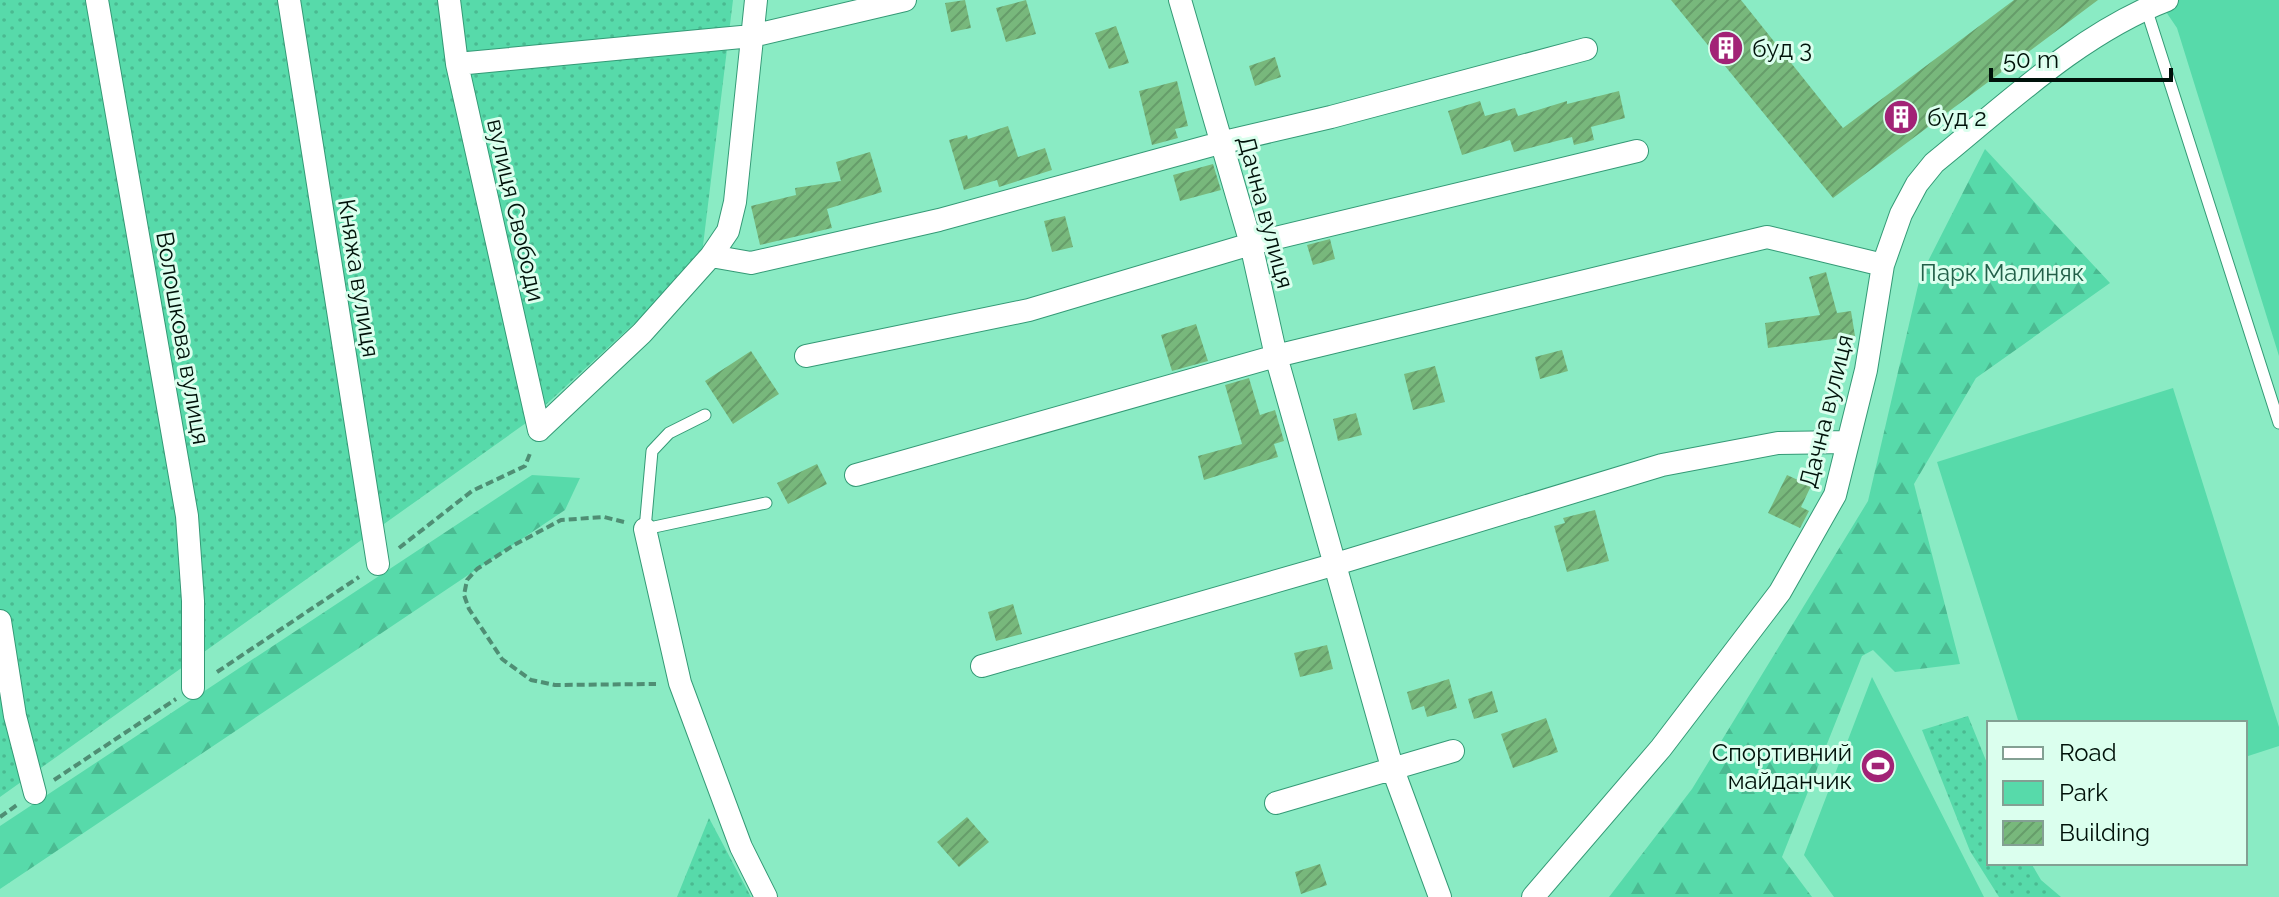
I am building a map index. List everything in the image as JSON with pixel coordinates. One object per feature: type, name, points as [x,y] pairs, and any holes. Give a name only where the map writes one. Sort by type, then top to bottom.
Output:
[{"type":"street","name":"Волошкова вулиця","points":[[97,0],[187,516],[193,601],[193,688]]},
{"type":"street","name":"Княжа вулиця","points":[[289,0],[378,564]]},
{"type":"street","name":"вулиця Свободи","points":[[449,0],[457,64],[539,430]]},
{"type":"street","points":[[539,430],[642,333],[711,256],[728,231],[735,202],[756,0]]},
{"type":"street","points":[[457,64],[752,36],[905,0]]},
{"type":"street","name":"Дачна вулиця","points":[[1180,0],[1251,244],[1276,356],[1392,767],[1440,897]]},
{"type":"street","name":"Дачна вулиця","points":[[1533,897],[1661,748],[1780,592],[1835,495],[1866,370],[1883,265],[1901,214],[1917,184],[1934,163],[2069,54],[2151,3]]},
{"type":"street","points":[[711,256],[751,263],[939,220],[1220,143],[1331,117],[1586,49]]},
{"type":"street","points":[[806,356],[1029,310],[1251,244],[1637,151]]},
{"type":"street","points":[[856,475],[1276,356],[1767,237],[1883,265]]},
{"type":"street","points":[[982,666],[1336,564],[1662,465],[1778,443],[1848,442]]},
{"type":"street","points":[[645,529],[680,683],[741,847],[766,897]]},
{"type":"street","points":[[0,621],[15,716],[35,793]]},
{"type":"street","points":[[1276,803],[1453,751]]},
{"type":"lane","points":[[2151,3],[2279,423]]},
{"type":"lane","points":[[705,415],[669,433],[652,451],[645,529],[766,503]]},
{"type":"path","points":[[0,817],[378,564],[472,491],[525,466],[539,430]]},
{"type":"path","points":[[645,529],[604,517],[561,520],[477,569],[467,580],[464,595],[469,609],[502,659],[531,680],[555,685],[680,683]]},
{"type":"green space","points":[[0,0],[733,0],[701,262],[526,423],[0,797]]},
{"type":"green space","points":[[2158,0],[2279,0],[2279,356],[2177,28]]},
{"type":"green space","name":"Парк Малиняк","points":[[1985,149],[2110,283],[1976,378],[1914,484],[1960,664],[1895,672],[1873,650],[1862,656],[1782,857],[1812,897],[1609,897],[1692,789],[1868,501],[1920,277]]},
{"type":"green space","points":[[2173,388],[2279,727],[2279,746],[2247,756],[2247,721],[2018,721],[1937,462]]},
{"type":"green space","points":[[532,475],[580,478],[565,510],[0,889],[0,826]]},
{"type":"green space","name":"Спортивний майданчик","points":[[1872,677],[1984,897],[1834,897],[1804,855]]},
{"type":"green space","points":[[1968,716],[1987,763],[1987,865],[2032,865],[2041,880],[2061,897],[1999,897],[1970,851],[1922,730]]},
{"type":"green space","points":[[709,818],[751,897],[677,897]]},
{"type":"building","points":[[965,0],[971,28],[951,32],[945,3]]},
{"type":"building","points":[[1026,0],[1036,34],[1006,42],[996,8]]},
{"type":"building","name":"буд 2","points":[[1671,0],[1741,0],[1843,128],[2014,0],[2098,0],[1833,198]]},
{"type":"building","points":[[1116,26],[1129,63],[1109,69],[1095,33]]},
{"type":"building","points":[[1275,57],[1281,77],[1255,86],[1249,66]]},
{"type":"building","points":[[1177,81],[1188,126],[1175,129],[1178,138],[1152,145],[1139,91]]},
{"type":"building","points":[[1619,91],[1625,118],[1591,127],[1594,140],[1574,145],[1572,137],[1514,152],[1510,140],[1462,155],[1448,111],[1480,101],[1485,116],[1515,108],[1518,116],[1567,101],[1567,104]]},
{"type":"building","points":[[1008,126],[1018,157],[1045,148],[1052,170],[999,187],[997,180],[964,190],[949,140],[967,135],[968,139]]},
{"type":"building","points":[[870,152],[882,192],[827,209],[832,228],[760,245],[751,206],[796,195],[795,188],[841,181],[836,162]]},
{"type":"building","points":[[1213,164],[1221,190],[1180,201],[1173,175]]},
{"type":"building","points":[[1065,216],[1073,247],[1052,252],[1044,221]]},
{"type":"building","points":[[1330,239],[1335,259],[1313,265],[1307,245]]},
{"type":"building","points":[[1826,272],[1837,313],[1851,311],[1855,336],[1768,348],[1765,323],[1820,315],[1809,277]]},
{"type":"building","points":[[1196,324],[1208,361],[1172,371],[1161,335]]},
{"type":"building","points":[[1562,350],[1568,371],[1540,379],[1535,357]]},
{"type":"building","points":[[751,351],[779,394],[733,424],[705,381]]},
{"type":"building","points":[[1435,366],[1445,402],[1413,410],[1404,374]]},
{"type":"building","points":[[1249,378],[1260,415],[1275,410],[1284,441],[1274,444],[1278,457],[1204,480],[1198,456],[1242,444],[1225,385]]},
{"type":"building","points":[[1356,413],[1362,435],[1338,441],[1333,419]]},
{"type":"building","points":[[817,464],[827,484],[788,504],[777,483]]},
{"type":"building","points":[[1787,475],[1811,486],[1801,507],[1809,511],[1800,528],[1768,513]]},
{"type":"building","points":[[1595,510],[1609,561],[1567,572],[1554,526],[1565,523],[1563,518]]},
{"type":"building","points":[[1013,604],[1022,634],[996,641],[988,612]]},
{"type":"building","points":[[1327,645],[1333,669],[1300,677],[1294,653]]},
{"type":"building","points":[[1449,679],[1457,708],[1427,717],[1424,706],[1412,710],[1407,692]]},
{"type":"building","points":[[1492,691],[1498,712],[1474,719],[1468,699]]},
{"type":"building","points":[[1546,718],[1558,752],[1513,768],[1501,734]]},
{"type":"building","points":[[967,817],[989,842],[959,867],[937,842]]},
{"type":"building","points":[[1320,864],[1327,885],[1301,894],[1295,872]]},
{"type":"place","name":"буд 3","points":[[1726,48]]},
{"type":"place","name":"буд 2","points":[[1901,117]]},
{"type":"place","name":"Спортивний майданчик","points":[[1878,766]]}]
